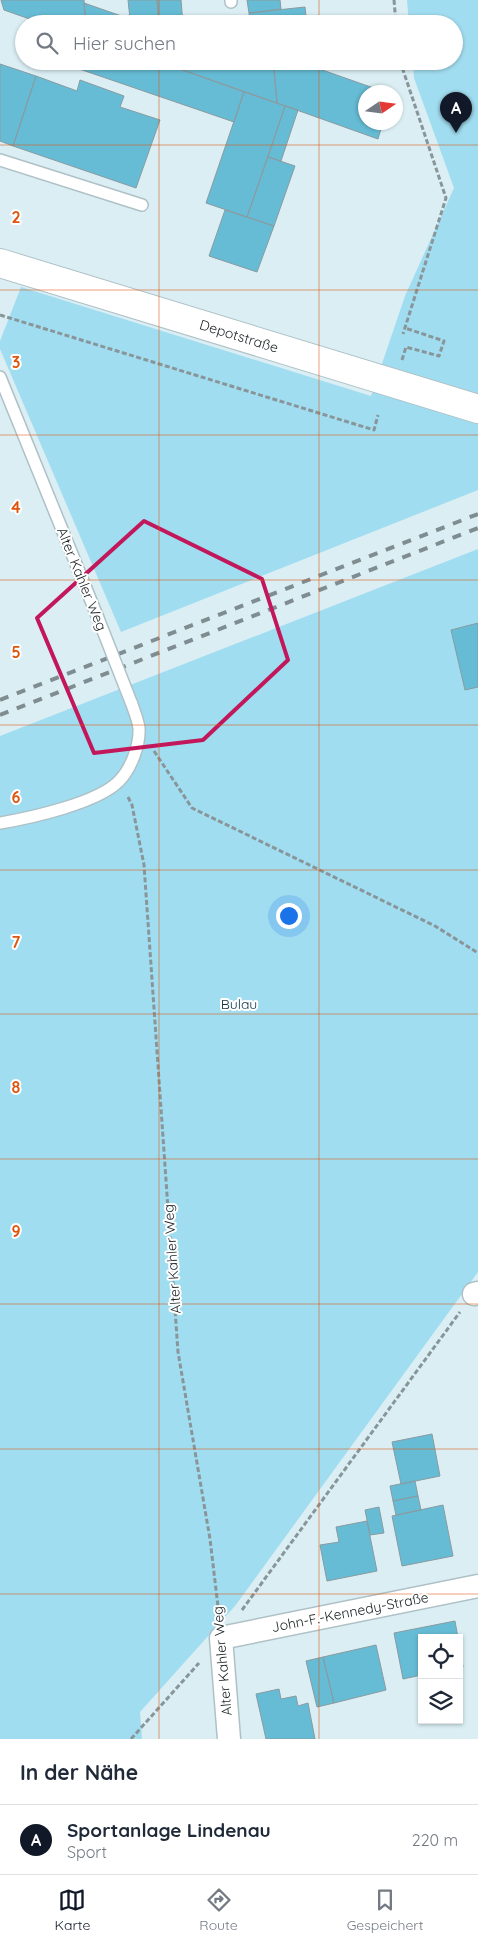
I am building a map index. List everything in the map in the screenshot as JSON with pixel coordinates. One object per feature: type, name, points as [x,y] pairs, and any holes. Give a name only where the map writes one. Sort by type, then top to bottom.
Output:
[{"type":"main road","name":"Depotstraße","points":[[0,263],[478,409]]},
{"type":"street","name":"John-F.-Kennedy-Straße","points":[[221,1638],[478,1586]]},
{"type":"street","name":"Alter Kahler Weg","points":[[221,1638],[229,1739]]},
{"type":"lane","points":[[0,160],[142,205]]},
{"type":"lane","name":"Alter Kahler Weg","points":[[0,377],[132,702],[139,728],[136,753],[119,781],[99,794],[70,806],[0,823]]},
{"type":"path","points":[[394,0],[395,15]]},
{"type":"path","points":[[403,70],[446,198],[403,334]]},
{"type":"path","points":[[0,315],[374,430],[378,415]]},
{"type":"path","points":[[400,366],[406,348],[439,356],[444,341],[405,328]]},
{"type":"path","points":[[139,728],[192,808],[435,926],[478,953]]},
{"type":"path","name":"Alter Kahler Weg","points":[[119,781],[132,805],[144,865],[178,1352],[210,1539],[221,1638]]},
{"type":"path","points":[[131,1739],[221,1638],[476,1294]]},
{"type":"highlighted area","points":[[144,521],[262,579],[288,660],[203,740],[94,753],[37,618]]},
{"type":"green space","points":[[407,0],[478,0],[478,490],[121,632],[0,349],[0,341],[21,287],[371,396],[405,296],[454,188],[414,78],[414,70],[463,70],[463,15],[408,15]]},
{"type":"green space","name":"Bulau","points":[[478,549],[478,1272],[235,1606],[140,1712],[142,1739],[0,1739],[0,736]]},
{"type":"building","points":[[1,0],[84,0],[85,15],[18,15],[4,10]]},
{"type":"building","points":[[128,0],[157,0],[158,15],[130,15]]},
{"type":"building","points":[[157,0],[181,0],[182,15],[158,15]]},
{"type":"building","points":[[247,0],[280,0],[281,9],[249,13]]},
{"type":"building","points":[[84,3],[118,15],[85,15]]},
{"type":"building","points":[[305,7],[306,15],[249,15],[249,13]]},
{"type":"building","points":[[0,64],[36,76],[13,146],[0,141]]},
{"type":"building","points":[[82,70],[182,70],[244,92],[234,122]]},
{"type":"building","points":[[183,70],[274,70],[277,103]]},
{"type":"building","points":[[274,70],[322,70],[365,85],[358,85],[358,130],[381,130],[378,139],[277,103]]},
{"type":"building","points":[[36,76],[77,91],[80,80],[124,96],[120,107],[160,120],[136,188],[13,146]]},
{"type":"building","points":[[244,92],[285,106],[247,217],[206,203]]},
{"type":"building","points":[[285,106],[298,110],[281,161],[268,157]]},
{"type":"building","points":[[268,157],[295,166],[274,226],[247,217]]},
{"type":"building","points":[[225,210],[274,226],[257,272],[209,256]]},
{"type":"building","points":[[478,623],[478,687],[465,690],[451,630]]},
{"type":"building","points":[[432,1434],[440,1476],[401,1484],[392,1442]]},
{"type":"building","points":[[415,1481],[418,1496],[393,1501],[390,1486]]},
{"type":"building","points":[[418,1496],[421,1510],[396,1515],[393,1501]]},
{"type":"building","points":[[443,1505],[453,1556],[402,1566],[392,1516]]},
{"type":"building","points":[[379,1507],[384,1533],[370,1535],[365,1510]]},
{"type":"building","points":[[367,1521],[377,1571],[327,1581],[320,1545],[339,1542],[336,1527]]},
{"type":"building","points":[[455,1621],[457,1634],[418,1634],[418,1676],[403,1679],[394,1633]]},
{"type":"building","points":[[376,1645],[386,1690],[334,1703],[323,1657]]},
{"type":"building","points":[[323,1657],[334,1703],[317,1707],[306,1661]]},
{"type":"building","points":[[279,1689],[281,1699],[296,1696],[298,1706],[308,1703],[315,1739],[266,1739],[256,1694]]},
{"type":"railway","points":[[0,700],[478,514]]},
{"type":"railway","points":[[0,715],[478,528]]},
{"type":"place","name":"Sportanlage Lindenau","points":[[456,133]]}]
